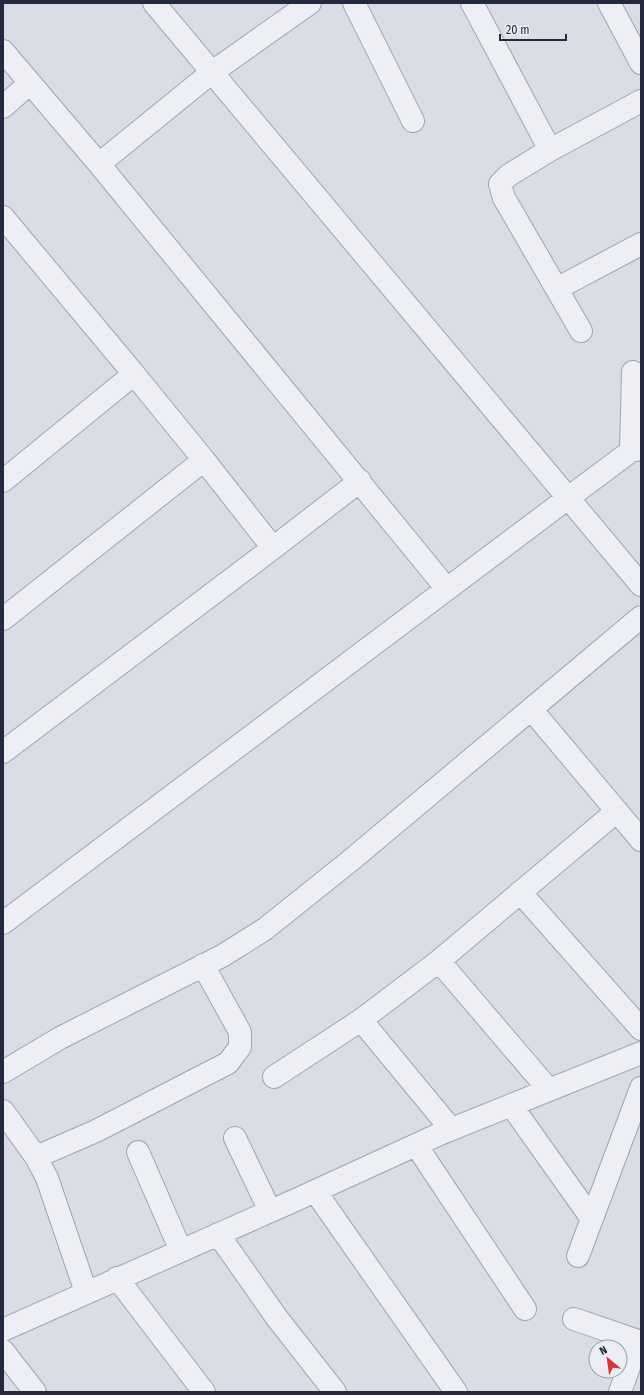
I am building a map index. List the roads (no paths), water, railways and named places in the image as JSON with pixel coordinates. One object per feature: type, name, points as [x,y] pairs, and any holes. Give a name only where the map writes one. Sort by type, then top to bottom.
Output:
[{"type":"street","points":[[154,3],[211,74],[568,498],[634,567],[641,585]]},
{"type":"street","points":[[99,164],[211,74],[310,3]]},
{"type":"street","points":[[354,3],[413,121]]},
{"type":"street","points":[[472,3],[550,150]]},
{"type":"street","points":[[609,3],[641,63]]},
{"type":"street","points":[[3,51],[99,164],[447,589]]},
{"type":"street","points":[[3,107],[30,84]]},
{"type":"street","points":[[581,330],[558,288],[504,198],[500,184],[509,175],[550,150],[641,101]]},
{"type":"street","points":[[3,217],[204,460],[272,548]]},
{"type":"street","points":[[558,288],[641,244]]},
{"type":"street","points":[[3,923],[568,498],[636,450],[633,372]]},
{"type":"street","points":[[3,481],[134,374]]},
{"type":"street","points":[[3,619],[204,460]]},
{"type":"street","points":[[3,752],[360,482]]},
{"type":"street","points":[[3,1072],[60,1038],[222,956],[265,929],[350,861],[641,617]]},
{"type":"street","points":[[531,709],[641,840]]},
{"type":"street","points":[[274,1077],[361,1020],[439,961],[618,811]]},
{"type":"street","points":[[520,892],[641,1029]]},
{"type":"street","points":[[439,961],[549,1090]]},
{"type":"street","points":[[36,1157],[96,1131],[228,1063],[240,1047],[240,1032],[203,965]]},
{"type":"street","points":[[361,1020],[451,1129]]},
{"type":"street","points":[[3,1330],[451,1129],[641,1053]]},
{"type":"street","points":[[578,1256],[641,1088]]},
{"type":"street","points":[[511,1105],[592,1219]]},
{"type":"street","points":[[3,1112],[36,1157],[47,1178],[86,1292]]},
{"type":"street","points":[[235,1138],[270,1211]]},
{"type":"street","points":[[416,1145],[525,1310]]},
{"type":"street","points":[[138,1152],[181,1251]]},
{"type":"street","points":[[315,1191],[456,1392]]},
{"type":"street","points":[[218,1234],[277,1318],[335,1392]]},
{"type":"street","points":[[117,1278],[204,1392]]},
{"type":"street","points":[[574,1319],[640,1342],[620,1392]]},
{"type":"street","points":[[3,1351],[35,1392]]}]
